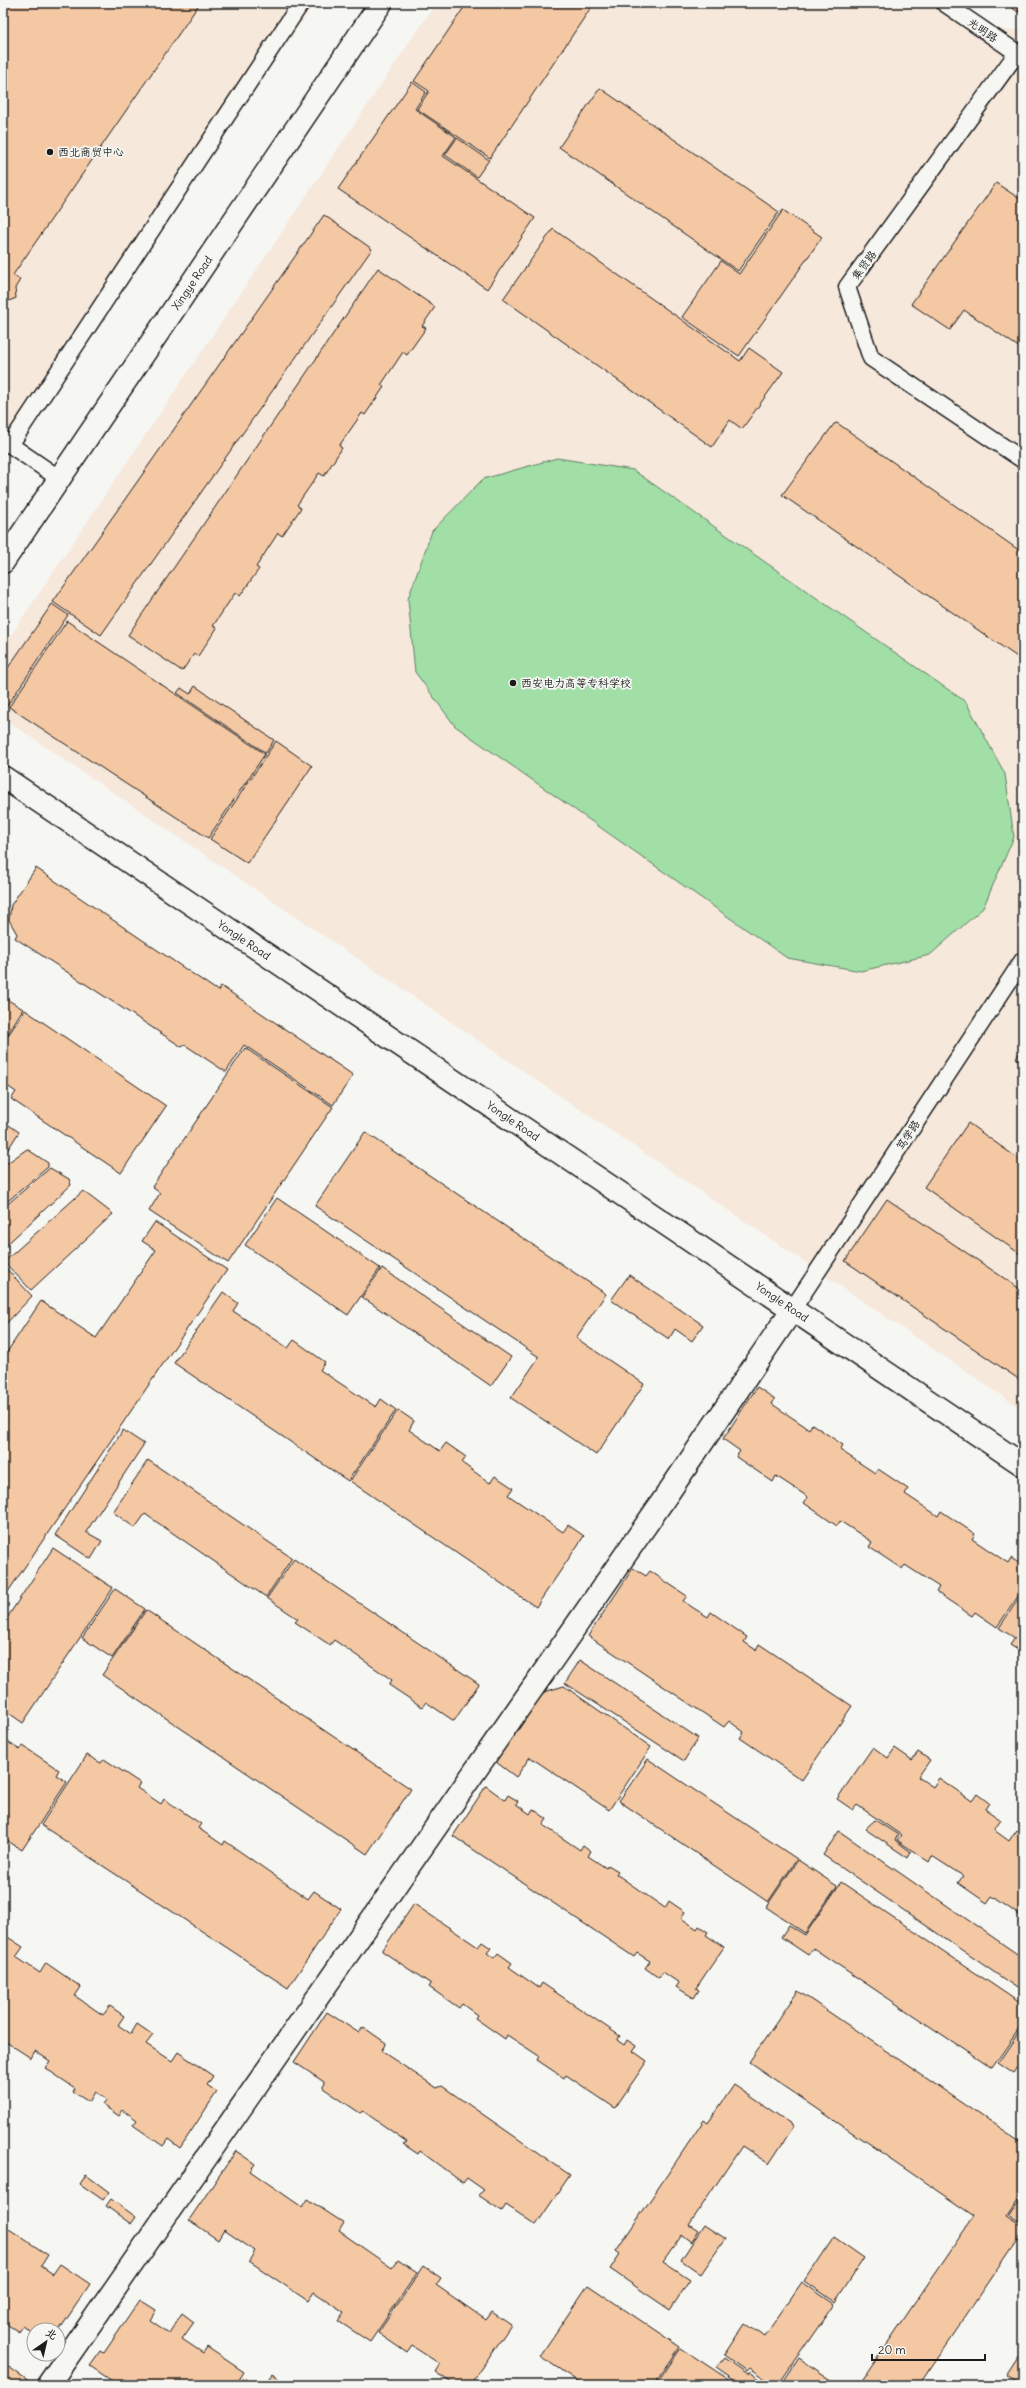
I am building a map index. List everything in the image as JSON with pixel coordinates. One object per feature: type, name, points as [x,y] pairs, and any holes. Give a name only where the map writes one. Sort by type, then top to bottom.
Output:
[{"type":"street","name":"Xingye Road","points":[[3,562],[381,3]]},
{"type":"street","name":"Yongle Road","points":[[3,777],[1023,1465]]},
{"type":"street","points":[[48,2385],[662,1502],[792,1310]]},
{"type":"lane","points":[[60,479],[7,442],[300,3]]},
{"type":"lane","name":"光明路","points":[[944,3],[1020,55]]},
{"type":"lane","name":"集贤路","points":[[1020,55],[847,287],[871,358],[1023,460]]},
{"type":"lane","name":"笃学路","points":[[792,1310],[1023,960]]},
{"type":"shaded area","points":[[3,3],[315,3],[3,450]]},
{"type":"shaded area","name":"西安电力高等专科学校","points":[[436,3],[955,3],[997,31],[1023,29],[1023,1410],[3,718],[3,647]]},
{"type":"green space","points":[[557,458],[633,470],[966,702],[1005,774],[1014,837],[983,908],[930,955],[861,971],[787,958],[455,726],[415,672],[408,599],[432,531],[483,479]]},
{"type":"building","name":"西北商贸中心","points":[[3,3],[200,3],[13,275],[20,280],[15,288],[16,298],[4,303],[7,310],[3,315]]},
{"type":"building","points":[[467,3],[594,3],[490,158],[417,109],[429,91],[414,81]]},
{"type":"building","points":[[1005,3],[1023,3],[1023,4],[1018,12]]},
{"type":"building","points":[[412,82],[426,92],[415,109],[456,137],[443,156],[535,218],[487,289],[338,189]]},
{"type":"building","points":[[600,88],[779,212],[738,271],[559,147]]},
{"type":"building","points":[[457,138],[489,160],[477,177],[445,155]]},
{"type":"building","points":[[996,183],[1023,201],[1023,350],[964,310],[950,330],[911,304]]},
{"type":"building","points":[[783,210],[822,237],[739,356],[682,317],[721,261],[739,274]]},
{"type":"building","points":[[324,215],[372,249],[101,635],[53,602]]},
{"type":"building","points":[[553,229],[740,361],[749,348],[783,372],[742,429],[730,420],[712,447],[503,299]]},
{"type":"building","points":[[378,268],[435,307],[422,326],[426,328],[407,355],[403,352],[381,385],[384,387],[365,415],[362,413],[339,446],[342,448],[324,476],[319,473],[297,505],[301,508],[282,536],[278,533],[256,567],[259,569],[240,596],[235,593],[213,626],[217,628],[198,656],[194,654],[182,671],[128,635]]},
{"type":"building","points":[[837,423],[1023,553],[1023,661],[782,495],[834,424]]},
{"type":"building","points":[[52,604],[68,615],[7,706],[3,704],[3,675]]},
{"type":"building","points":[[67,621],[265,754],[208,838],[9,707]]},
{"type":"building","points":[[195,686],[274,740],[266,753],[177,693],[181,688],[190,694]]},
{"type":"building","points":[[276,741],[312,766],[247,863],[210,839]]},
{"type":"building","points":[[36,868],[218,991],[221,986],[353,1075],[333,1105],[244,1045],[226,1072],[185,1045],[182,1047],[15,938],[17,934],[9,920],[11,905]]},
{"type":"building","points":[[3,997],[23,1009],[3,1041]]},
{"type":"building","points":[[25,1010],[166,1106],[121,1173],[11,1099],[16,1092],[3,1083],[3,1077],[6,1072],[3,1069],[3,1043]]},
{"type":"building","points":[[245,1048],[333,1107],[228,1263],[149,1211],[160,1193],[152,1187]]},
{"type":"building","points":[[1023,1048],[1023,1063],[1016,1058]]},
{"type":"building","points":[[3,1121],[19,1132],[3,1157]]},
{"type":"building","points":[[968,1123],[1023,1162],[1023,1256],[924,1187]]},
{"type":"building","points":[[365,1132],[606,1294],[576,1338],[644,1384],[596,1455],[511,1398],[539,1357],[315,1206]]},
{"type":"building","points":[[27,1149],[48,1163],[48,1167],[3,1205],[3,1166]]},
{"type":"building","points":[[50,1168],[69,1179],[71,1185],[3,1248],[3,1208]]},
{"type":"building","points":[[83,1191],[113,1214],[31,1290],[6,1264],[6,1260]]},
{"type":"building","points":[[277,1198],[380,1268],[348,1315],[245,1245]]},
{"type":"building","points":[[887,1199],[1023,1291],[1023,1382],[845,1261]]},
{"type":"building","points":[[155,1222],[227,1270],[5,1596],[3,1594],[3,1358],[41,1301],[96,1338],[156,1250],[142,1241]]},
{"type":"building","points":[[3,1265],[32,1296],[3,1327]]},
{"type":"building","points":[[382,1268],[511,1357],[491,1386],[362,1297]]},
{"type":"building","points":[[629,1275],[703,1325],[692,1341],[675,1329],[669,1339],[611,1300]]},
{"type":"building","points":[[223,1292],[238,1303],[233,1311],[288,1348],[294,1340],[325,1362],[320,1370],[376,1407],[381,1399],[396,1410],[348,1481],[174,1363]]},
{"type":"building","points":[[757,1387],[775,1399],[772,1404],[809,1429],[812,1424],[843,1445],[840,1450],[875,1473],[878,1469],[908,1489],[905,1494],[938,1516],[941,1511],[975,1534],[972,1539],[1008,1563],[1011,1558],[1023,1566],[1023,1589],[997,1627],[975,1612],[972,1616],[936,1592],[939,1587],[905,1565],[902,1569],[869,1547],[872,1542],[840,1521],[837,1526],[804,1503],[808,1497],[776,1476],[773,1482],[736,1457],[740,1451],[723,1439]]},
{"type":"building","points":[[398,1410],[414,1421],[409,1430],[440,1451],[446,1443],[466,1457],[462,1463],[490,1483],[495,1476],[513,1488],[508,1495],[563,1532],[568,1525],[584,1536],[536,1607],[350,1481]]},
{"type":"building","points":[[123,1430],[144,1444],[86,1532],[102,1541],[91,1559],[55,1535]]},
{"type":"building","points":[[148,1460],[292,1558],[266,1597],[145,1514],[135,1528],[113,1512]]},
{"type":"building","points":[[53,1548],[113,1588],[23,1723],[3,1709],[3,1624]]},
{"type":"building","points":[[294,1559],[479,1684],[454,1721],[426,1702],[422,1707],[389,1685],[392,1680],[334,1640],[330,1645],[295,1622],[298,1619],[267,1598]]},
{"type":"building","points":[[633,1568],[646,1576],[650,1571],[687,1596],[683,1601],[708,1617],[711,1612],[747,1637],[744,1642],[756,1650],[759,1644],[852,1706],[802,1780],[740,1738],[744,1732],[729,1721],[724,1727],[588,1636]]},
{"type":"building","points":[[115,1589],[145,1609],[112,1658],[82,1638]]},
{"type":"building","points":[[1023,1592],[1023,1653],[1010,1645],[1015,1638],[999,1628]]},
{"type":"building","points":[[146,1610],[411,1789],[367,1854],[102,1675]]},
{"type":"building","points":[[580,1660],[698,1738],[684,1761],[565,1683]]},
{"type":"building","points":[[564,1686],[651,1747],[609,1810],[530,1757],[516,1777],[488,1756],[537,1694]]},
{"type":"building","points":[[3,1739],[20,1750],[23,1746],[59,1770],[56,1775],[67,1782],[22,1850],[3,1838]]},
{"type":"building","points":[[873,1747],[888,1758],[895,1748],[912,1760],[918,1752],[930,1760],[918,1777],[933,1787],[939,1778],[972,1801],[977,1794],[989,1803],[985,1809],[1001,1820],[994,1830],[1009,1841],[1016,1830],[1023,1835],[1023,1926],[1018,1923],[1022,1917],[992,1896],[987,1903],[958,1883],[963,1876],[932,1856],[929,1862],[897,1840],[901,1835],[857,1805],[853,1810],[837,1799]]},
{"type":"building","points":[[87,1755],[101,1763],[104,1759],[140,1783],[137,1788],[161,1804],[164,1799],[201,1824],[198,1828],[223,1845],[225,1841],[308,1899],[314,1891],[341,1909],[288,1988],[41,1825]]},
{"type":"building","points":[[648,1759],[797,1859],[768,1902],[619,1801]]},
{"type":"building","points":[[486,1786],[505,1800],[508,1795],[518,1801],[516,1804],[530,1814],[533,1809],[547,1819],[543,1825],[580,1850],[583,1845],[591,1851],[588,1856],[606,1868],[608,1865],[618,1871],[616,1874],[665,1908],[669,1901],[685,1912],[681,1918],[697,1929],[699,1926],[708,1932],[706,1935],[724,1947],[696,1988],[699,1990],[694,1998],[676,1987],[679,1983],[663,1972],[659,1978],[645,1968],[650,1961],[637,1953],[634,1957],[453,1836]]},
{"type":"building","points":[[875,1820],[898,1835],[895,1840],[911,1852],[908,1858],[865,1829]]},
{"type":"building","points":[[839,1831],[1023,1958],[1023,1992],[823,1855]]},
{"type":"building","points":[[798,1860],[837,1886],[805,1933],[766,1907]]},
{"type":"building","points":[[841,1882],[1023,2005],[1023,2023],[992,2068],[813,1948],[808,1955],[781,1937],[789,1925],[805,1935]]},
{"type":"building","points":[[414,1904],[478,1947],[482,1942],[491,1948],[487,1953],[494,1958],[498,1953],[512,1963],[509,1967],[539,1988],[542,1983],[620,2036],[617,2040],[624,2045],[627,2040],[636,2046],[633,2051],[647,2061],[615,2108],[566,2075],[564,2078],[537,2060],[539,2056],[507,2035],[505,2039],[475,2018],[477,2015],[462,2004],[459,2008],[429,1987],[431,1984],[382,1951]]},
{"type":"building","points":[[3,1934],[23,1947],[16,1957],[40,1973],[46,1963],[81,1987],[75,1996],[103,2015],[110,2006],[124,2016],[118,2025],[131,2034],[137,2024],[153,2035],[146,2044],[172,2061],[178,2052],[213,2076],[207,2085],[217,2092],[180,2148],[168,2139],[163,2146],[133,2125],[137,2120],[123,2110],[119,2116],[103,2105],[107,2100],[95,2092],[89,2102],[73,2092],[75,2088],[45,2068],[50,2061],[35,2051],[31,2058],[3,2040]]},
{"type":"building","points":[[798,1991],[1023,2144],[1023,2190],[1006,2216],[1023,2227],[1023,2232],[919,2385],[859,2385],[974,2216],[749,2062]]},
{"type":"building","points":[[327,2012],[359,2033],[363,2027],[386,2043],[381,2051],[437,2088],[442,2086],[570,2175],[536,2225],[506,2205],[502,2211],[478,2195],[484,2190],[467,2178],[463,2183],[420,2151],[418,2154],[403,2144],[407,2142],[363,2111],[360,2113],[323,2088],[324,2082],[294,2062]]},
{"type":"building","points":[[1023,2026],[1023,2061],[1014,2074],[998,2063]]},
{"type":"building","points":[[734,2085],[794,2126],[769,2164],[742,2146],[689,2225],[698,2231],[691,2242],[682,2235],[663,2262],[690,2280],[670,2310],[610,2269],[620,2254],[616,2251],[704,2120],[708,2123]]},
{"type":"building","points":[[236,2151],[255,2164],[250,2171],[302,2207],[307,2199],[344,2223],[339,2231],[392,2268],[398,2260],[417,2273],[370,2342],[338,2321],[344,2312],[314,2292],[308,2301],[249,2261],[255,2251],[224,2230],[218,2240],[189,2220]]},
{"type":"building","points":[[86,2175],[109,2192],[103,2200],[80,2184]]},
{"type":"building","points":[[1023,2194],[1023,2225],[1008,2215]]},
{"type":"building","points":[[111,2199],[136,2217],[131,2224],[106,2206]]},
{"type":"building","points":[[3,2225],[48,2255],[41,2266],[53,2274],[60,2264],[90,2284],[65,2322],[26,2322],[26,2328],[23,2326],[19,2332],[3,2322]]},
{"type":"building","points":[[704,2225],[725,2239],[701,2274],[681,2260]]},
{"type":"building","points":[[834,2237],[864,2258],[835,2302],[805,2281]]},
{"type":"building","points":[[424,2266],[441,2278],[436,2285],[486,2320],[492,2312],[511,2325],[470,2385],[455,2385],[435,2372],[440,2364],[412,2346],[407,2353],[378,2333]]},
{"type":"building","points":[[802,2282],[834,2304],[778,2385],[774,2385],[749,2368],[746,2371],[724,2355],[745,2323],[764,2337]]},
{"type":"building","points":[[588,2285],[680,2347],[654,2385],[583,2385],[540,2356]]},
{"type":"building","points":[[140,2300],[156,2310],[150,2320],[169,2333],[182,2313],[194,2322],[182,2339],[203,2353],[207,2347],[244,2372],[239,2380],[247,2385],[134,2385],[124,2379],[118,2385],[90,2366],[101,2351],[104,2353]]},
{"type":"building","points":[[681,2348],[737,2385],[656,2385]]},
{"type":"building","points":[[1023,2350],[1023,2385],[1020,2385],[1006,2376]]},
{"type":"building","points":[[724,2358],[747,2374],[749,2372],[767,2385],[741,2385],[716,2368]]},
{"type":"building","points":[[799,2358],[839,2385],[781,2385]]},
{"type":"building","points":[[3,2363],[29,2381],[27,2385],[3,2385]]},
{"type":"building","points":[[272,2374],[283,2382],[281,2385],[264,2385]]},
{"type":"place","name":"西北商贸中心","points":[[50,152]]},
{"type":"place","name":"西安电力高等专科学校","points":[[513,683]]}]
